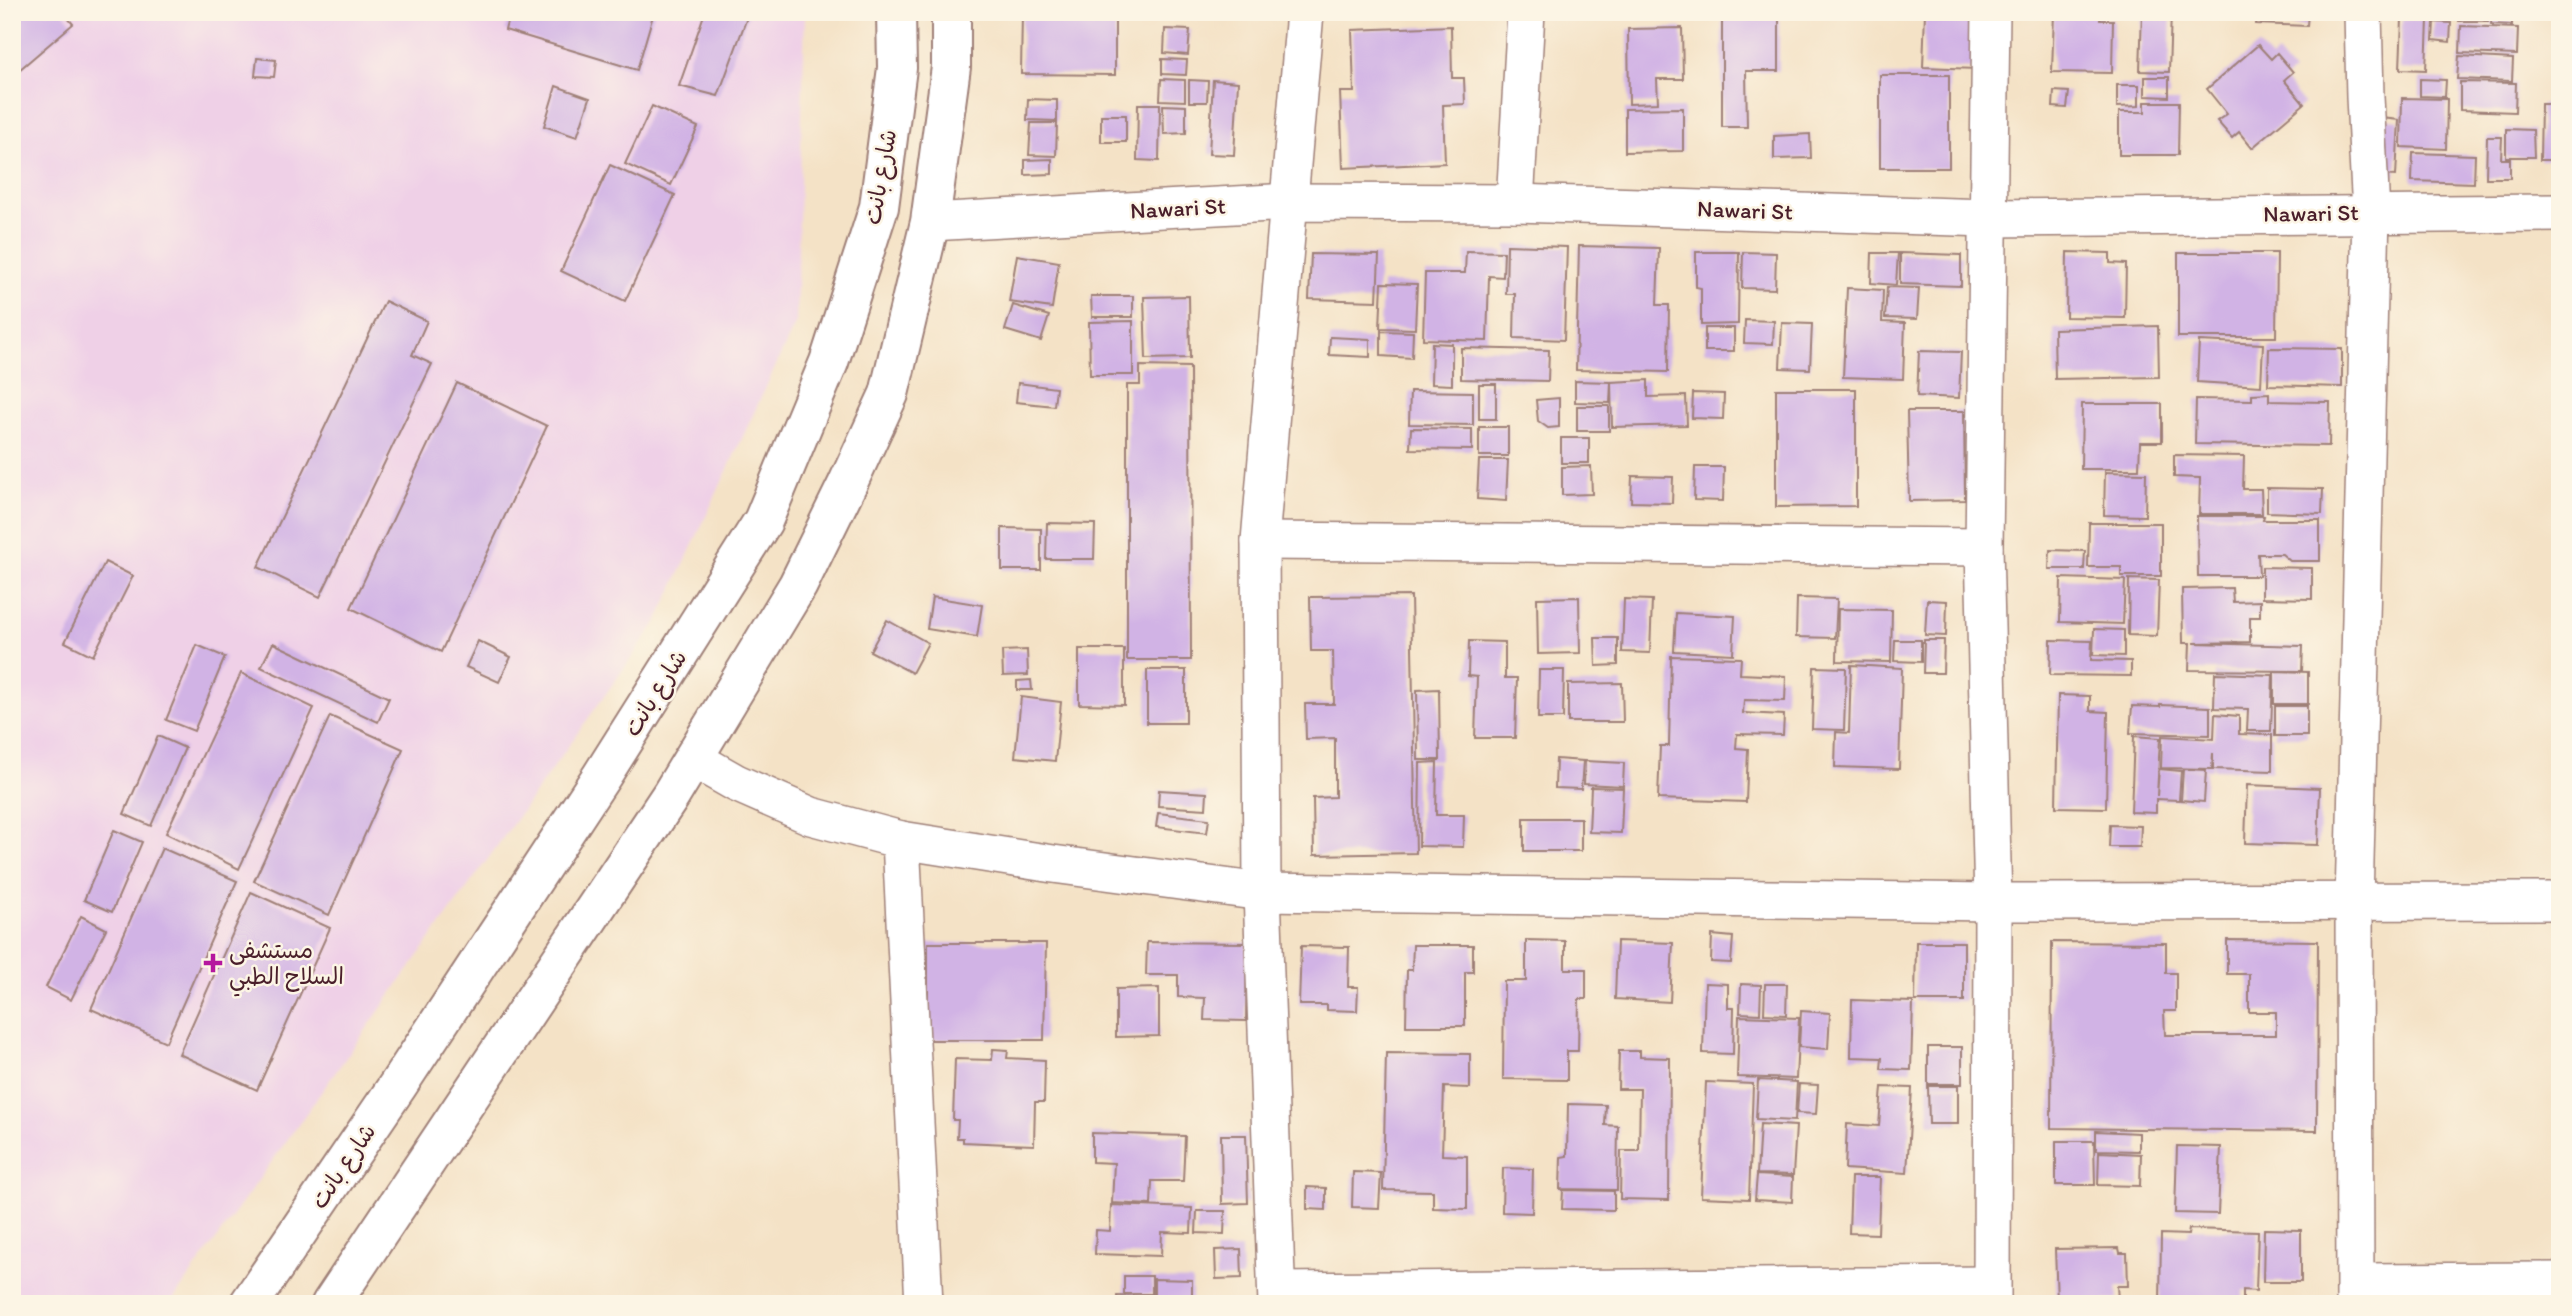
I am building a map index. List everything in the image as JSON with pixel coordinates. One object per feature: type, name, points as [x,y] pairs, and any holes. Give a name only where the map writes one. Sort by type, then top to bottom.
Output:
[{"type":"main road","name":"شارع بانت","points":[[249,1304],[601,778],[763,521],[829,362],[879,207],[897,68],[897,12]]},
{"type":"main road","points":[[331,1304],[694,759],[797,585],[889,394],[930,222],[951,67],[951,12]]},
{"type":"street","points":[[1305,12],[1259,541],[1262,892],[1277,1297],[1991,1294],[1993,902],[1983,547],[1991,12]]},
{"type":"street","points":[[1515,203],[1526,12]]},
{"type":"street","points":[[2363,12],[2371,213],[2354,902],[2355,1293],[2560,1281]]},
{"type":"street","name":"Nawari St","points":[[930,222],[1288,202],[1515,203],[1988,218],[2560,213]]},
{"type":"street","points":[[1259,541],[1983,547]]},
{"type":"street","points":[[694,759],[736,783],[811,816],[901,840],[1262,892],[1993,902],[2560,901]]},
{"type":"street","points":[[901,840],[924,1304]]},
{"type":"shaded area","name":"مستشفى السلاح الطبي","points":[[12,12],[805,12],[796,322],[657,622],[170,1304],[12,1304]]},
{"type":"building","points":[[12,12],[63,12],[73,24],[12,76]]},
{"type":"building","points":[[510,12],[654,12],[637,70],[505,30]]},
{"type":"building","points":[[705,12],[749,12],[718,96],[679,86]]},
{"type":"building","points":[[1022,12],[1115,12],[1115,75],[1021,74]]},
{"type":"building","points":[[1722,12],[1779,12],[1779,71],[1746,71],[1747,127],[1722,127]]},
{"type":"building","points":[[1925,12],[1979,12],[1977,69],[1923,67]]},
{"type":"building","points":[[2054,12],[2101,12],[2100,20],[2113,20],[2112,73],[2052,72]]},
{"type":"building","points":[[2142,12],[2171,12],[2169,72],[2140,71]]},
{"type":"building","points":[[2257,12],[2308,12],[2307,26],[2256,24]]},
{"type":"building","points":[[2459,12],[2488,12],[2488,21],[2459,21]]},
{"type":"building","points":[[2492,12],[2533,12],[2533,18],[2512,16],[2512,25],[2491,24]]},
{"type":"building","points":[[2402,19],[2428,20],[2426,70],[2400,69]]},
{"type":"building","points":[[2434,22],[2451,23],[2450,42],[2433,40]]},
{"type":"building","points":[[1451,26],[1452,78],[1464,78],[1465,104],[1443,105],[1445,163],[1343,168],[1340,92],[1354,92],[1352,30]]},
{"type":"building","points":[[2461,26],[2518,28],[2517,55],[2460,53]]},
{"type":"building","points":[[1682,28],[1683,79],[1657,79],[1658,103],[1629,104],[1628,29]]},
{"type":"building","points":[[1165,29],[1190,30],[1188,55],[1164,53]]},
{"type":"building","points":[[2258,45],[2271,59],[2277,53],[2293,72],[2284,80],[2304,104],[2252,148],[2239,132],[2232,138],[2217,121],[2227,114],[2207,89]]},
{"type":"building","points":[[2459,56],[2513,59],[2512,81],[2457,79]]},
{"type":"building","points":[[257,58],[276,60],[274,77],[255,76]]},
{"type":"building","points":[[1162,59],[1187,60],[1186,75],[1162,74]]},
{"type":"building","points":[[1880,75],[1949,75],[1949,168],[1880,168]]},
{"type":"building","points":[[2145,77],[2169,77],[2169,97],[2145,96]]},
{"type":"building","points":[[1161,79],[1185,80],[1185,101],[1160,100]]},
{"type":"building","points":[[2420,79],[2446,80],[2445,97],[2420,96]]},
{"type":"building","points":[[1189,80],[1208,81],[1207,102],[1189,102]]},
{"type":"building","points":[[1213,80],[1238,82],[1234,155],[1209,154]]},
{"type":"building","points":[[2460,82],[2516,83],[2515,112],[2460,110]]},
{"type":"building","points":[[2117,85],[2139,85],[2139,106],[2117,107]]},
{"type":"building","points":[[556,86],[590,98],[577,137],[544,126]]},
{"type":"building","points":[[2054,91],[2069,92],[2067,108],[2053,107]]},
{"type":"building","points":[[2402,98],[2447,99],[2446,149],[2401,147]]},
{"type":"building","points":[[1028,99],[1057,100],[1057,121],[1027,120]]},
{"type":"building","points":[[2145,102],[2179,102],[2178,155],[2119,155],[2119,112],[2145,112]]},
{"type":"building","points":[[1138,104],[1160,104],[1159,161],[1137,160]]},
{"type":"building","points":[[2541,104],[2560,104],[2560,160],[2540,160]]},
{"type":"building","points":[[1163,105],[1186,106],[1186,133],[1164,134]]},
{"type":"building","points":[[652,106],[698,127],[671,185],[625,164]]},
{"type":"building","points":[[1683,108],[1683,151],[1625,152],[1625,109]]},
{"type":"building","points":[[1101,115],[1126,115],[1126,142],[1101,142]]},
{"type":"building","points":[[2381,118],[2399,120],[2396,176],[2378,175]]},
{"type":"building","points":[[1031,123],[1057,123],[1056,156],[1029,155]]},
{"type":"building","points":[[2506,129],[2533,130],[2534,157],[2506,157]]},
{"type":"building","points":[[1810,134],[1811,158],[1774,159],[1774,136]]},
{"type":"building","points":[[2487,137],[2502,137],[2501,159],[2510,159],[2510,178],[2486,178]]},
{"type":"building","points":[[2413,153],[2475,155],[2474,183],[2412,181]]},
{"type":"building","points":[[1052,159],[1052,174],[1025,175],[1025,160]]},
{"type":"building","points":[[610,165],[675,195],[625,301],[561,271]]},
{"type":"building","points":[[1507,245],[1567,247],[1564,340],[1514,338],[1515,294],[1506,294]]},
{"type":"building","points":[[1579,246],[1659,248],[1657,305],[1669,305],[1668,372],[1576,370]]},
{"type":"building","points":[[1466,251],[1504,252],[1503,277],[1489,276],[1487,341],[1423,339],[1425,273],[1465,273]]},
{"type":"building","points":[[1696,252],[1739,252],[1738,324],[1701,325],[1701,288],[1696,287]]},
{"type":"building","points":[[1743,252],[1776,253],[1775,289],[1742,288]]},
{"type":"building","points":[[2067,252],[2110,253],[2110,263],[2126,264],[2125,318],[2066,317]]},
{"type":"building","points":[[1872,253],[1898,253],[1896,285],[1871,283]]},
{"type":"building","points":[[1900,253],[1961,255],[1961,286],[1900,284]]},
{"type":"building","points":[[2178,253],[2277,253],[2276,337],[2178,337]]},
{"type":"building","points":[[1311,254],[1379,255],[1377,301],[1309,299]]},
{"type":"building","points":[[1017,255],[1059,262],[1052,308],[1009,302]]},
{"type":"building","points":[[1382,283],[1417,284],[1415,329],[1380,328]]},
{"type":"building","points":[[1887,287],[1919,288],[1917,319],[1885,318]]},
{"type":"building","points":[[1847,288],[1883,290],[1882,322],[1905,323],[1903,379],[1843,377]]},
{"type":"building","points":[[1091,296],[1133,296],[1133,317],[1092,317]]},
{"type":"building","points":[[1189,296],[1190,358],[1146,359],[1144,297]]},
{"type":"building","points":[[385,301],[427,321],[412,355],[432,364],[320,597],[258,567]]},
{"type":"building","points":[[1013,305],[1049,316],[1041,341],[1005,330]]},
{"type":"building","points":[[1745,320],[1774,321],[1773,344],[1744,343]]},
{"type":"building","points":[[1133,321],[1133,375],[1090,375],[1089,322]]},
{"type":"building","points":[[1782,323],[1812,324],[1810,369],[1780,368]]},
{"type":"building","points":[[2158,326],[2159,377],[2055,379],[2054,329]]},
{"type":"building","points":[[1705,328],[1734,328],[1734,351],[1705,351]]},
{"type":"building","points":[[1381,331],[1413,332],[1412,358],[1381,356]]},
{"type":"building","points":[[1330,337],[1370,339],[1370,357],[1329,355]]},
{"type":"building","points":[[2199,341],[2263,344],[2261,386],[2197,382]]},
{"type":"building","points":[[1432,343],[1452,344],[1452,385],[1431,384]]},
{"type":"building","points":[[1461,348],[1549,350],[1548,381],[1461,379]]},
{"type":"building","points":[[2269,348],[2342,349],[2342,387],[2268,385]]},
{"type":"building","points":[[1919,351],[1961,352],[1959,398],[1917,396]]},
{"type":"building","points":[[1140,366],[1190,367],[1191,660],[1127,660],[1127,385],[1140,385]]},
{"type":"building","points":[[1648,380],[1648,397],[1686,396],[1687,425],[1612,427],[1611,382]]},
{"type":"building","points":[[1575,381],[1611,382],[1610,403],[1575,402]]},
{"type":"building","points":[[457,383],[547,426],[441,652],[351,608]]},
{"type":"building","points":[[1018,383],[1056,388],[1054,406],[1016,402]]},
{"type":"building","points":[[1479,384],[1496,384],[1496,419],[1479,419]]},
{"type":"building","points":[[1776,389],[1856,389],[1856,506],[1776,507]]},
{"type":"building","points":[[1410,391],[1473,392],[1473,425],[1409,424]]},
{"type":"building","points":[[1693,393],[1724,394],[1723,419],[1692,418]]},
{"type":"building","points":[[2269,393],[2269,401],[2330,402],[2329,446],[2195,444],[2196,399],[2252,400],[2252,394]]},
{"type":"building","points":[[1559,398],[1559,427],[1548,428],[1538,421],[1536,400]]},
{"type":"building","points":[[2082,404],[2162,404],[2162,442],[2140,442],[2139,469],[2081,469]]},
{"type":"building","points":[[1577,406],[1609,406],[1609,431],[1577,431]]},
{"type":"building","points":[[1907,411],[1964,411],[1965,500],[1909,501]]},
{"type":"building","points":[[1479,427],[1508,427],[1508,456],[1479,456]]},
{"type":"building","points":[[1411,428],[1472,429],[1472,450],[1410,449]]},
{"type":"building","points":[[1561,438],[1589,438],[1589,463],[1561,463]]},
{"type":"building","points":[[2174,455],[2244,456],[2243,489],[2261,489],[2262,514],[2199,514],[2200,478],[2174,477]]},
{"type":"building","points":[[1479,460],[1508,460],[1506,501],[1477,499]]},
{"type":"building","points":[[1591,466],[1592,494],[1562,495],[1562,467]]},
{"type":"building","points":[[1695,467],[1724,467],[1723,501],[1694,500]]},
{"type":"building","points":[[2105,472],[2146,473],[2145,516],[2104,515]]},
{"type":"building","points":[[1632,476],[1673,477],[1672,503],[1631,502]]},
{"type":"building","points":[[2267,488],[2323,489],[2322,514],[2267,512]]},
{"type":"building","points":[[2197,516],[2264,516],[2263,520],[2320,520],[2320,561],[2290,561],[2282,554],[2258,554],[2259,576],[2198,576]]},
{"type":"building","points":[[1047,523],[1095,524],[1094,559],[1046,559]]},
{"type":"building","points":[[2089,523],[2161,523],[2161,576],[2121,576],[2121,567],[2088,567]]},
{"type":"building","points":[[1002,528],[1041,529],[1041,570],[1002,570]]},
{"type":"building","points":[[2050,550],[2085,551],[2084,569],[2049,569]]},
{"type":"building","points":[[105,562],[133,576],[93,656],[65,642]]},
{"type":"building","points":[[2262,567],[2312,568],[2312,599],[2262,598]]},
{"type":"building","points":[[2061,578],[2125,580],[2123,624],[2060,622]]},
{"type":"building","points":[[2129,579],[2159,580],[2157,636],[2128,635]]},
{"type":"building","points":[[2232,588],[2233,602],[2260,601],[2260,617],[2250,617],[2250,642],[2194,643],[2303,646],[2302,671],[2189,670],[2190,643],[2183,643],[2182,589]]},
{"type":"building","points":[[1411,596],[1416,853],[1314,855],[1313,798],[1335,797],[1335,738],[1306,739],[1305,704],[1334,704],[1333,651],[1311,651],[1310,597]]},
{"type":"building","points":[[932,597],[982,605],[977,637],[927,629]]},
{"type":"building","points":[[1579,597],[1580,653],[1538,654],[1537,598]]},
{"type":"building","points":[[1797,598],[1837,599],[1835,638],[1796,637]]},
{"type":"building","points":[[1624,599],[1652,600],[1650,653],[1622,652]]},
{"type":"building","points":[[1927,600],[1947,601],[1946,636],[1925,635]]},
{"type":"building","points":[[1838,609],[1892,610],[1891,662],[1837,661]]},
{"type":"building","points":[[1676,613],[1735,616],[1733,654],[1674,651]]},
{"type":"building","points":[[887,620],[928,643],[912,673],[870,651]]},
{"type":"building","points":[[2094,629],[2124,630],[2124,656],[2093,655]]},
{"type":"building","points":[[1595,638],[1618,638],[1618,665],[1596,666]]},
{"type":"building","points":[[1895,640],[1921,640],[1921,662],[1894,661]]},
{"type":"building","points":[[1924,640],[1944,640],[1943,673],[1923,673]]},
{"type":"building","points":[[2051,640],[2092,641],[2091,660],[2131,661],[2131,676],[2050,675]]},
{"type":"building","points":[[478,641],[511,657],[499,682],[466,667]]},
{"type":"building","points":[[1469,641],[1505,642],[1505,678],[1517,678],[1515,738],[1475,738],[1477,677],[1468,676]]},
{"type":"building","points":[[273,643],[389,698],[378,722],[261,667]]},
{"type":"building","points":[[197,645],[225,657],[194,731],[166,720]]},
{"type":"building","points":[[1079,649],[1124,649],[1124,705],[1079,704]]},
{"type":"building","points":[[1027,650],[1028,675],[1003,676],[1002,651]]},
{"type":"building","points":[[1671,656],[1741,658],[1740,674],[1786,676],[1785,701],[1744,700],[1743,713],[1784,715],[1783,735],[1737,734],[1736,748],[1748,749],[1746,802],[1658,799],[1660,746],[1669,746]]},
{"type":"building","points":[[1851,665],[1902,668],[1899,769],[1835,767],[1836,732],[1849,733]]},
{"type":"building","points":[[1814,667],[1846,668],[1844,730],[1812,729]]},
{"type":"building","points":[[1147,670],[1186,670],[1186,723],[1147,723]]},
{"type":"building","points":[[1539,670],[1564,670],[1563,718],[1538,718]]},
{"type":"building","points":[[2274,671],[2308,672],[2308,704],[2274,704]]},
{"type":"building","points":[[241,673],[314,708],[239,869],[166,833]]},
{"type":"building","points":[[2215,673],[2273,675],[2271,731],[2247,731],[2248,709],[2214,708]]},
{"type":"building","points":[[1031,680],[1032,690],[1017,690],[1017,681]]},
{"type":"building","points":[[1622,683],[1623,722],[1568,722],[1568,684]]},
{"type":"building","points":[[1439,689],[1440,760],[1418,760],[1417,690]]},
{"type":"building","points":[[2058,695],[2090,696],[2090,711],[2108,712],[2106,808],[2056,807]]},
{"type":"building","points":[[1021,697],[1061,702],[1055,761],[1015,757]]},
{"type":"building","points":[[2132,706],[2210,707],[2210,735],[2130,733]]},
{"type":"building","points":[[2275,706],[2307,706],[2307,736],[2275,736]]},
{"type":"building","points":[[2215,714],[2239,716],[2239,734],[2272,735],[2272,771],[2213,769],[2213,753],[2212,769],[2161,768],[2162,736],[2214,739]]},
{"type":"building","points":[[330,716],[403,749],[329,915],[254,881]]},
{"type":"building","points":[[158,736],[185,748],[151,826],[124,814]]},
{"type":"building","points":[[2134,736],[2160,738],[2157,796],[2159,769],[2181,771],[2179,800],[2156,799],[2156,813],[2131,812]]},
{"type":"building","points":[[1556,759],[1583,761],[1581,789],[1555,788]]},
{"type":"building","points":[[1585,761],[1624,763],[1623,786],[1584,784]]},
{"type":"building","points":[[1437,762],[1436,815],[1464,815],[1463,847],[1419,846],[1420,763]]},
{"type":"building","points":[[2183,769],[2206,770],[2204,802],[2181,800]]},
{"type":"building","points":[[2247,785],[2320,788],[2318,845],[2245,843]]},
{"type":"building","points":[[1591,787],[1623,788],[1621,833],[1589,832]]},
{"type":"building","points":[[1159,790],[1207,793],[1206,809],[1158,806]]},
{"type":"building","points":[[1158,813],[1209,819],[1207,833],[1156,827]]},
{"type":"building","points":[[1524,818],[1581,818],[1581,851],[1524,851]]},
{"type":"building","points":[[2110,825],[2141,826],[2140,847],[2109,847]]},
{"type":"building","points":[[114,830],[142,842],[112,912],[84,900]]},
{"type":"building","points":[[162,848],[237,881],[166,1042],[91,1009]]},
{"type":"building","points":[[251,892],[330,928],[257,1090],[179,1054]]},
{"type":"building","points":[[81,916],[106,929],[71,1000],[46,987]]},
{"type":"building","points":[[1712,935],[1733,937],[1731,963],[1711,962]]},
{"type":"building","points":[[1526,940],[1565,941],[1565,969],[1586,969],[1586,999],[1579,999],[1578,1051],[1567,1051],[1567,1080],[1503,1079],[1504,981],[1526,981]]},
{"type":"building","points":[[2227,940],[2318,941],[2317,1131],[2051,1128],[2052,942],[2166,943],[2166,973],[2176,973],[2176,1011],[2164,1011],[2165,1035],[2276,1035],[2276,1012],[2249,1012],[2249,974],[2227,974]]},
{"type":"building","points":[[1617,941],[1673,943],[1670,1002],[1615,999]]},
{"type":"building","points":[[1147,942],[1247,943],[1246,1021],[1204,1020],[1205,998],[1178,997],[1178,975],[1146,975]]},
{"type":"building","points":[[1916,942],[1964,942],[1964,1001],[1915,1001]]},
{"type":"building","points":[[928,943],[1046,943],[1044,1040],[920,1040],[928,1023]]},
{"type":"building","points":[[1413,945],[1473,945],[1473,972],[1465,972],[1465,1026],[1406,1026],[1407,970],[1412,970]]},
{"type":"building","points":[[1301,946],[1349,947],[1348,987],[1358,987],[1357,1011],[1327,1010],[1327,1005],[1299,1005]]},
{"type":"building","points":[[1705,983],[1728,984],[1728,1008],[1734,1008],[1733,1054],[1703,1053]]},
{"type":"building","points":[[1741,984],[1761,985],[1760,1014],[1740,1013]]},
{"type":"building","points":[[1765,984],[1787,984],[1786,1015],[1764,1014]]},
{"type":"building","points":[[1159,988],[1159,1036],[1116,1037],[1116,989]]},
{"type":"building","points":[[1852,1000],[1913,1002],[1911,1070],[1881,1069],[1882,1058],[1851,1057]]},
{"type":"building","points":[[1801,1011],[1830,1013],[1828,1049],[1799,1047]]},
{"type":"building","points":[[1739,1016],[1799,1018],[1796,1079],[1737,1077]]},
{"type":"building","points":[[1928,1047],[1962,1047],[1962,1084],[1928,1084]]},
{"type":"building","points":[[993,1049],[1008,1050],[1007,1058],[1045,1060],[1044,1102],[1035,1102],[1034,1145],[963,1142],[963,1138],[957,1138],[958,1120],[953,1120],[955,1059],[992,1060]]},
{"type":"building","points":[[1619,1051],[1640,1051],[1640,1057],[1670,1058],[1669,1200],[1620,1199],[1621,1151],[1639,1151],[1640,1089],[1618,1089]]},
{"type":"building","points":[[1386,1053],[1470,1054],[1470,1088],[1444,1087],[1442,1155],[1467,1156],[1467,1209],[1433,1208],[1433,1191],[1383,1190]]},
{"type":"building","points":[[1758,1080],[1797,1082],[1795,1121],[1756,1119]]},
{"type":"building","points":[[1706,1082],[1753,1084],[1749,1199],[1701,1197]]},
{"type":"building","points":[[1799,1084],[1818,1085],[1816,1114],[1797,1113]]},
{"type":"building","points":[[1928,1086],[1958,1086],[1958,1124],[1929,1124]]},
{"type":"building","points":[[1882,1087],[1912,1088],[1907,1173],[1845,1169],[1847,1124],[1879,1126]]},
{"type":"building","points":[[1568,1104],[1606,1105],[1605,1125],[1618,1126],[1617,1190],[1560,1189],[1561,1157],[1567,1156]]},
{"type":"building","points":[[1760,1124],[1796,1126],[1793,1175],[1757,1174]]},
{"type":"building","points":[[2096,1131],[2139,1133],[2139,1151],[2096,1150]]},
{"type":"building","points":[[1092,1133],[1185,1136],[1183,1181],[1152,1181],[1151,1205],[1112,1203],[1114,1163],[1092,1162]]},
{"type":"building","points":[[1221,1135],[1246,1135],[1248,1203],[1222,1204]]},
{"type":"building","points":[[2056,1141],[2094,1141],[2095,1185],[2056,1185]]},
{"type":"building","points":[[2177,1146],[2221,1147],[2218,1214],[2175,1213]]},
{"type":"building","points":[[2099,1152],[2141,1154],[2140,1186],[2098,1185]]},
{"type":"building","points":[[1503,1168],[1533,1169],[1532,1213],[1502,1212]]},
{"type":"building","points":[[1353,1172],[1381,1173],[1379,1208],[1352,1207]]},
{"type":"building","points":[[1757,1175],[1793,1177],[1792,1202],[1755,1200]]},
{"type":"building","points":[[1851,1177],[1880,1177],[1878,1234],[1849,1233]]},
{"type":"building","points":[[1307,1187],[1326,1188],[1326,1210],[1307,1209]]},
{"type":"building","points":[[1563,1190],[1614,1191],[1614,1210],[1562,1209]]},
{"type":"building","points":[[1111,1205],[1192,1208],[1191,1233],[1162,1232],[1161,1256],[1095,1254],[1096,1230],[1110,1231]]},
{"type":"building","points":[[1197,1211],[1225,1211],[1224,1234],[1196,1233]]},
{"type":"building","points":[[2189,1229],[2258,1231],[2256,1291],[2243,1290],[2243,1304],[2160,1304],[2161,1234],[2188,1235]]},
{"type":"building","points":[[2264,1229],[2301,1230],[2301,1282],[2263,1282]]},
{"type":"building","points":[[2119,1248],[2120,1253],[2127,1253],[2128,1286],[2117,1286],[2118,1300],[2057,1301],[2055,1249]]},
{"type":"building","points":[[1241,1249],[1242,1278],[1216,1279],[1215,1250]]},
{"type":"building","points":[[1124,1276],[1152,1276],[1152,1294],[1124,1294]]},
{"type":"building","points":[[1154,1279],[1192,1280],[1192,1304],[1154,1304]]},
{"type":"building","points":[[1117,1296],[1146,1297],[1146,1304],[1117,1304]]},
{"type":"place","name":"مستشفى السلاح الطبي","points":[[213,963]]}]
